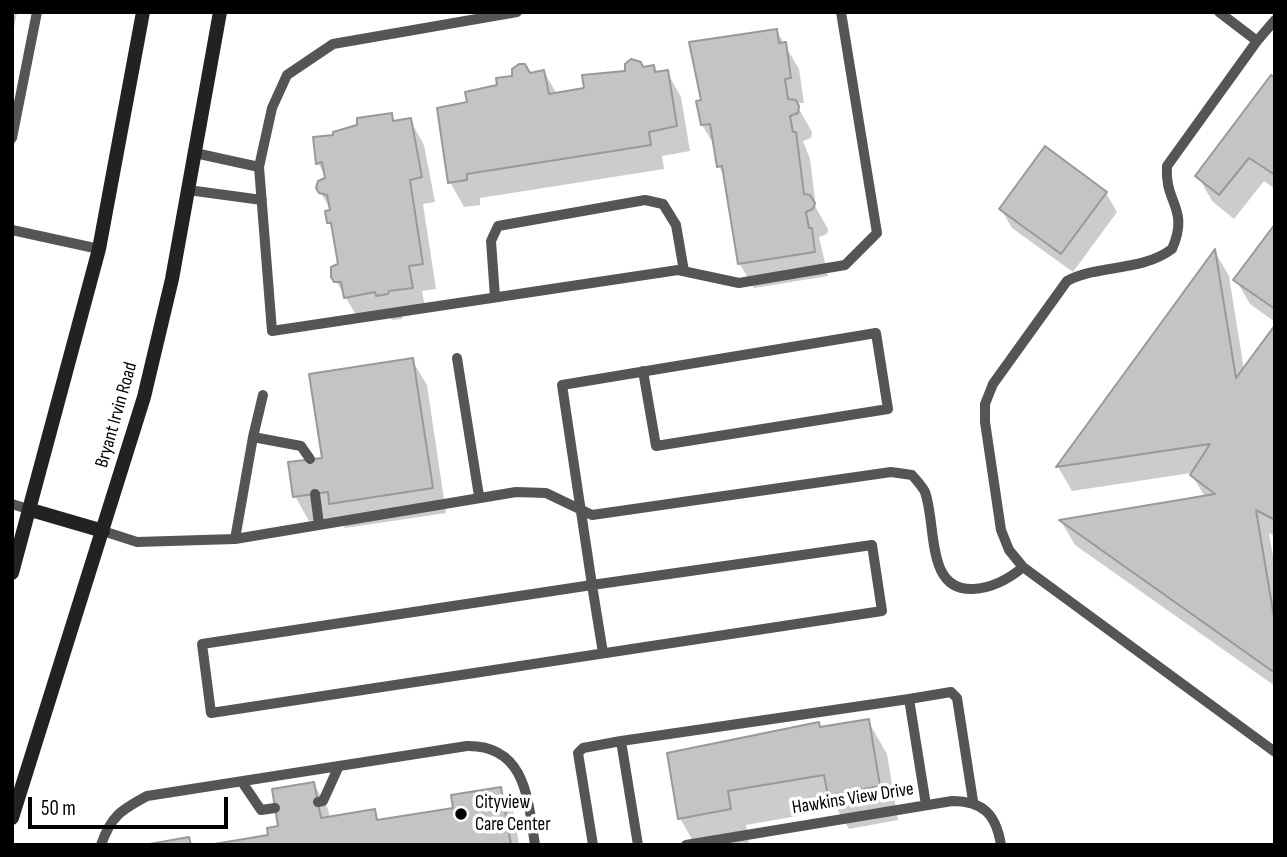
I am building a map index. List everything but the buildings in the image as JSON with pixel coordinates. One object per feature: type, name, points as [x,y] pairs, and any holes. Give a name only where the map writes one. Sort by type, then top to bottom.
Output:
[{"type":"main road","points":[[12,573],[99,249],[143,12]]},
{"type":"main road","name":"Bryant Irvin Road","points":[[12,818],[144,397],[172,279],[220,12]]},
{"type":"main road","points":[[31,510],[103,531]]},
{"type":"lane","points":[[12,138],[37,12]]},
{"type":"lane","points":[[517,12],[492,14],[333,44],[287,75],[272,108],[259,167],[272,331],[684,271],[739,283],[845,265],[877,233],[841,12]]},
{"type":"lane","points":[[1219,12],[1257,41]]},
{"type":"lane","points":[[1275,20],[1167,166],[1168,188],[1180,220],[1172,249],[1148,262],[1081,274],[1067,281],[993,384],[985,404],[985,422],[1002,530],[1009,550],[1023,567],[1275,752]]},
{"type":"lane","points":[[195,153],[259,167]]},
{"type":"lane","points":[[188,190],[262,200]]},
{"type":"lane","points":[[495,297],[491,241],[498,226],[645,200],[663,204],[676,225],[684,271]]},
{"type":"lane","points":[[12,230],[99,249]]},
{"type":"lane","points":[[603,653],[562,384],[643,371],[876,334],[888,409],[656,446],[643,371]]},
{"type":"lane","points":[[457,358],[479,496]]},
{"type":"lane","points":[[235,539],[263,395]]},
{"type":"lane","points":[[253,437],[301,446],[310,459]]},
{"type":"lane","points":[[103,531],[137,542],[235,539],[479,496],[516,492],[546,493],[592,516],[891,472],[912,475],[925,491],[939,565],[947,582],[960,589],[982,588],[1010,578],[1023,567]]},
{"type":"lane","points":[[315,494],[319,524]]},
{"type":"lane","points":[[12,503],[31,510]]},
{"type":"lane","points":[[872,545],[882,611],[211,713],[202,644],[592,585],[872,545]]},
{"type":"lane","points":[[593,845],[578,753],[583,748],[951,692],[957,698],[973,801],[988,812],[998,831],[1000,845]]},
{"type":"lane","points":[[909,699],[926,805]]},
{"type":"lane","points":[[621,741],[638,845]]},
{"type":"lane","points":[[101,845],[108,823],[125,807],[147,796],[467,746],[487,746],[512,763],[525,784],[535,845]]},
{"type":"lane","points":[[318,802],[323,801],[338,768]]},
{"type":"lane","points":[[242,782],[261,810],[275,808]]},
{"type":"lane","name":"Hawkins View Drive","points":[[686,845],[926,805],[973,801]]},
{"type":"place","name":"Cityview Care Center","points":[[461,814]]}]
